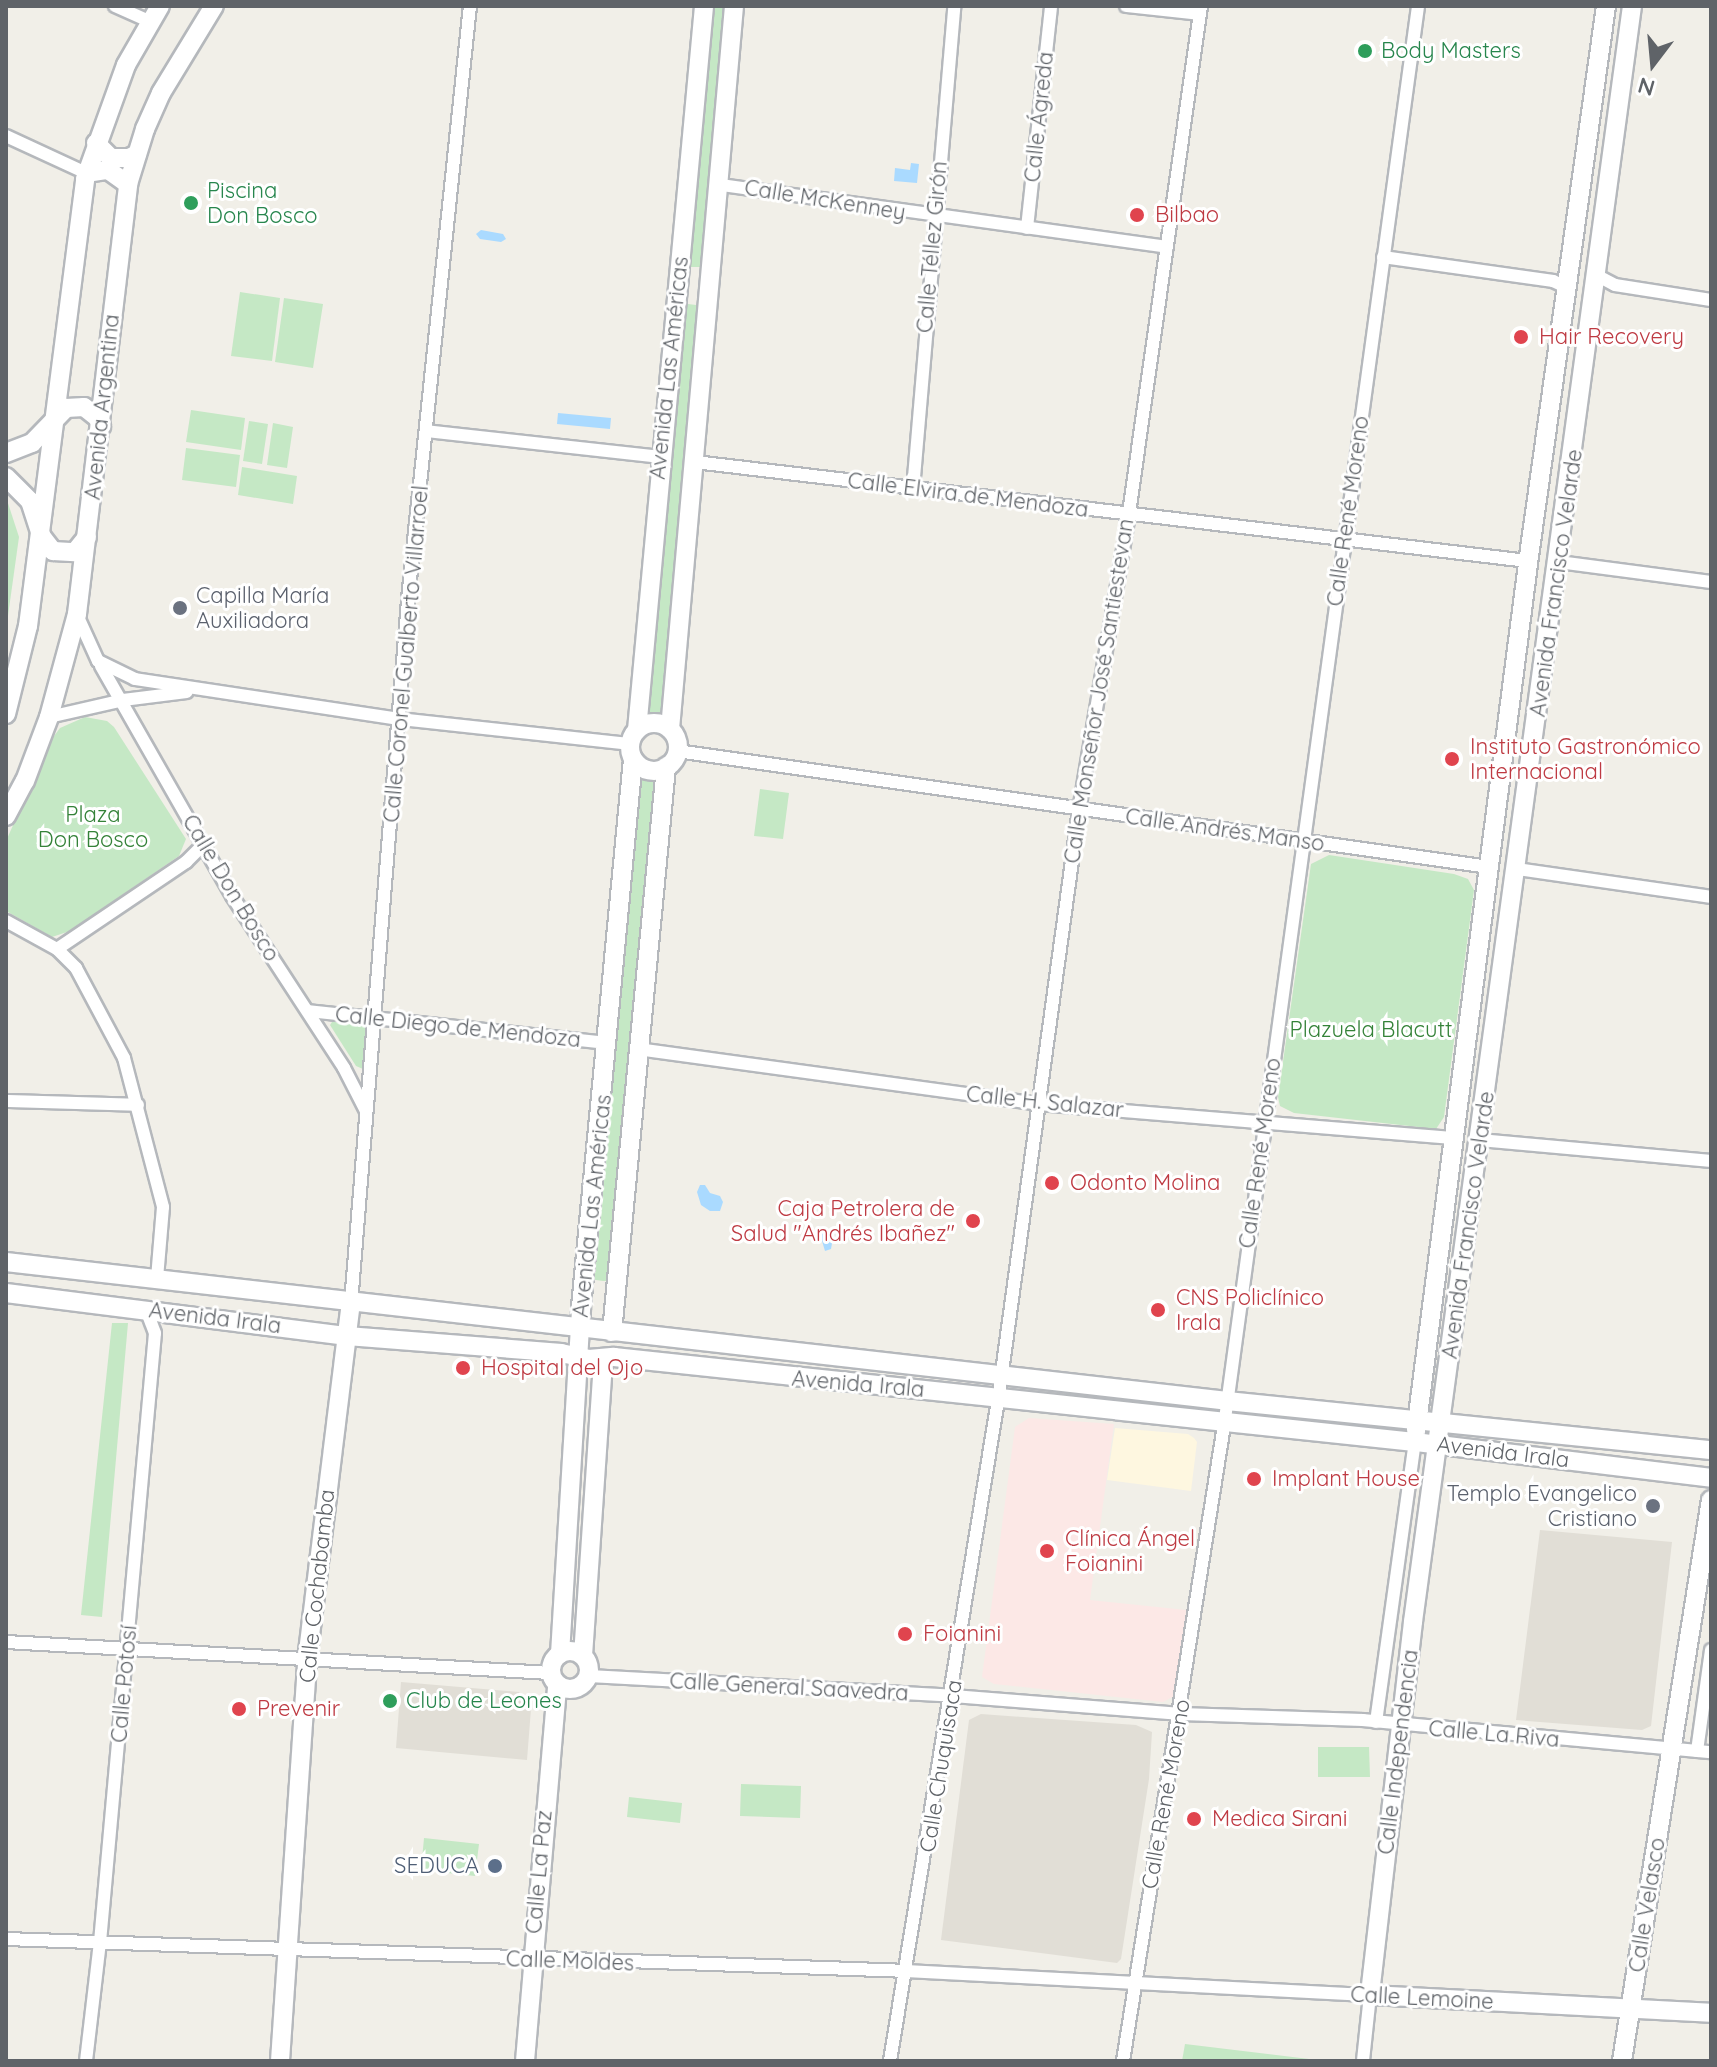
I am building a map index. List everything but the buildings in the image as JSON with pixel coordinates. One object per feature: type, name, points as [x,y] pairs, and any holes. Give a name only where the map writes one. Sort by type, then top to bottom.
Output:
[{"type":"main road","name":"Avenida Argentina","points":[[6,816],[25,781],[49,717],[77,614],[128,184],[161,93],[214,6]]},
{"type":"main road","name":"Avenida Las Américas","points":[[560,1654],[584,1280],[704,6]]},
{"type":"main road","name":"Avenida Las Américas","points":[[670,729],[721,185],[734,6]]},
{"type":"main road","name":"Avenida Francisco Velarde","points":[[1415,1442],[1528,561],[1606,6]]},
{"type":"main road","name":"Avenida Francisco Velarde","points":[[1438,1445],[1632,6]]},
{"type":"main road","name":"Avenida Argentina","points":[[6,714],[28,626],[42,528],[52,419],[86,173],[126,65],[154,13]]},
{"type":"main road","points":[[96,143],[111,158],[129,158],[137,154]]},
{"type":"main road","points":[[86,173],[108,170],[128,184]]},
{"type":"main road","points":[[1576,227],[1581,263],[1598,272]]},
{"type":"main road","points":[[677,285],[711,288]]},
{"type":"main road","points":[[1566,287],[1582,298],[1591,326]]},
{"type":"main road","points":[[6,453],[24,449],[66,408],[78,406],[92,411],[101,426]]},
{"type":"main road","points":[[6,477],[30,501],[46,545],[61,554],[75,552],[87,536]]},
{"type":"main road","points":[[1528,561],[1537,547],[1547,545],[1559,561]]},
{"type":"main road","points":[[654,722],[670,729],[677,751],[666,767],[649,770],[633,744],[654,722]]},
{"type":"main road","name":"Avenida Las Américas","points":[[612,1332],[666,767]]},
{"type":"main road","points":[[1489,866],[1504,853],[1517,869]]},
{"type":"main road","points":[[1453,1138],[1468,1127],[1480,1140]]},
{"type":"main road","name":"Avenida Irala","points":[[6,1262],[1417,1422],[1711,1450]]},
{"type":"main road","points":[[584,1280],[591,1289],[602,1293],[618,1283]]},
{"type":"main road","name":"Avenida Irala","points":[[6,1293],[347,1336],[603,1359],[614,1357],[999,1397],[1711,1478]]},
{"type":"main road","name":"Calle Cochabamba","points":[[280,2061],[307,1660],[351,1303]]},
{"type":"main road","points":[[583,1656],[603,1359]]},
{"type":"main road","name":"Calle Independencia","points":[[1370,1995],[1400,1726],[1438,1445]]},
{"type":"main road","name":"Calle Velasco","points":[[1622,2061],[1711,1500]]},
{"type":"main road","points":[[572,1651],[583,1656],[589,1665],[589,1676],[577,1688],[567,1689],[554,1678],[553,1662],[560,1654],[572,1651]]},
{"type":"main road","name":"Calle La Paz","points":[[525,2061],[554,1678]]},
{"type":"main road","name":"Calle Lemoine","points":[[1370,1995],[1631,2006],[1711,2013]]},
{"type":"street","points":[[115,6],[154,13]]},
{"type":"street","name":"Calle Coronel Gualberto Villarroel","points":[[351,1303],[426,431],[470,6]]},
{"type":"street","name":"Calle Téllez Girón","points":[[913,489],[954,6]]},
{"type":"street","name":"Calle Ágreda","points":[[1027,228],[1051,6]]},
{"type":"street","points":[[1126,6],[1201,10]]},
{"type":"street","name":"Calle René Moreno","points":[[1123,2061],[1133,1985],[1181,1714],[1224,1422],[1418,6]]},
{"type":"street","name":"Calle Monseñor José Santiestevan","points":[[1002,1376],[1079,810],[1129,513],[1201,10]]},
{"type":"street","points":[[6,136],[86,173]]},
{"type":"street","name":"Calle McKenney","points":[[721,185],[1167,247]]},
{"type":"street","points":[[1383,257],[1553,281],[1566,287]]},
{"type":"street","points":[[1598,272],[1615,285],[1711,300]]},
{"type":"street","points":[[426,431],[660,457]]},
{"type":"street","name":"Calle Elvira de Mendoza","points":[[695,462],[1528,561]]},
{"type":"street","points":[[1559,561],[1711,582]]},
{"type":"street","points":[[77,614],[98,661],[135,679],[400,719],[633,744]]},
{"type":"street","name":"Calle Don Bosco","points":[[98,661],[203,845],[308,1011],[367,1114]]},
{"type":"street","points":[[49,717],[123,700],[201,691]]},
{"type":"street","name":"Calle Andrés Manso","points":[[677,751],[1489,866]]},
{"type":"street","points":[[57,949],[186,862],[203,845]]},
{"type":"street","points":[[1517,869],[1711,897]]},
{"type":"street","points":[[6,921],[57,949],[76,968],[124,1058],[163,1207],[157,1278]]},
{"type":"street","name":"Calle Diego de Mendoza","points":[[308,1011],[608,1043]]},
{"type":"street","name":"Calle H. Salazar","points":[[638,1049],[1038,1104],[1453,1138]]},
{"type":"street","points":[[6,1101],[138,1105]]},
{"type":"street","points":[[1480,1140],[1711,1161]]},
{"type":"street","name":"Calle Potosí","points":[[86,2061],[100,1942],[155,1333],[146,1309]]},
{"type":"street","name":"Calle Chuquisaca","points":[[890,2061],[953,1696],[1002,1376]]},
{"type":"street","name":"Calle Independencia","points":[[1376,1722],[1415,1442]]},
{"type":"street","points":[[6,1642],[554,1678]]},
{"type":"street","points":[[1697,1751],[1711,1650]]},
{"type":"street","name":"Calle General Saavedra","points":[[589,1676],[953,1696],[1181,1714]]},
{"type":"street","name":"Calle La Riva","points":[[1181,1714],[1376,1722],[1711,1752]]},
{"type":"street","name":"Calle Moldes","points":[[6,1939],[907,1971],[1133,1985]]},
{"type":"street","name":"Calle Lemoine","points":[[1133,1985],[1370,1995]]},
{"type":"street","name":"Calle Independencia","points":[[1363,2061],[1370,1995]]},
{"type":"shaded area","name":"Clínica Ángel Foianini","points":[[1029,1418],[1114,1424],[1090,1600],[1186,1610],[1176,1695],[1163,1702],[994,1684],[982,1677],[1015,1427]]},
{"type":"shaded area","points":[[1115,1428],[1188,1434],[1194,1438],[1197,1442],[1191,1491],[1107,1480]]},
{"type":"shaded area","points":[[1540,1530],[1672,1542],[1651,1726],[1642,1730],[1516,1720]]},
{"type":"shaded area","points":[[401,1682],[519,1692],[531,1709],[527,1760],[396,1748]]},
{"type":"shaded area","points":[[981,1714],[1136,1725],[1152,1732],[1149,1779],[1121,1959],[1117,1963],[941,1940],[969,1720]]},
{"type":"green space","points":[[707,6],[728,6],[706,267],[683,267]]},
{"type":"green space","points":[[240,292],[280,298],[272,361],[231,356]]},
{"type":"green space","points":[[284,298],[323,304],[313,368],[275,362]]},
{"type":"green space","points":[[680,303],[704,306],[666,722],[641,719]]},
{"type":"green space","points":[[191,410],[245,418],[241,450],[186,442]]},
{"type":"green space","points":[[249,421],[268,424],[262,464],[243,461]]},
{"type":"green space","points":[[273,423],[293,427],[287,468],[267,465]]},
{"type":"green space","points":[[186,448],[240,455],[236,487],[182,480]]},
{"type":"green space","points":[[242,467],[297,476],[293,504],[238,495]]},
{"type":"green space","points":[[6,497],[19,537],[6,630]]},
{"type":"green space","name":"Plaza Don Bosco","points":[[85,717],[107,721],[114,727],[186,839],[179,856],[70,931],[52,937],[6,911],[6,841],[51,740],[60,728]]},
{"type":"green space","points":[[635,774],[660,775],[613,1281],[603,1281],[589,1279]]},
{"type":"green space","points":[[760,789],[789,793],[783,839],[754,836]]},
{"type":"green space","name":"Plazuela Blacutt","points":[[1329,855],[1454,874],[1468,879],[1474,890],[1444,1117],[1436,1129],[1294,1113],[1280,1106],[1278,1097],[1311,864]]},
{"type":"green space","points":[[334,1019],[360,1021],[367,1027],[363,1069],[356,1066],[330,1025]]},
{"type":"green space","points":[[112,1323],[128,1323],[102,1617],[81,1615]]},
{"type":"green space","points":[[1318,1747],[1369,1747],[1370,1777],[1318,1777]]},
{"type":"green space","points":[[741,1784],[801,1786],[800,1818],[740,1816]]},
{"type":"green space","points":[[629,1797],[682,1803],[680,1823],[627,1817]]},
{"type":"green space","points":[[424,1838],[479,1844],[475,1876],[421,1870]]},
{"type":"green space","points":[[1185,2044],[1309,2059],[1182,2061]]},
{"type":"water","points":[[911,163],[919,164],[917,183],[894,181],[895,168],[910,170]]},
{"type":"water","points":[[481,230],[503,234],[506,239],[501,242],[480,239],[476,234]]},
{"type":"water","points":[[558,413],[611,418],[610,429],[557,424]]},
{"type":"water","points":[[700,1185],[705,1185],[710,1193],[720,1196],[723,1202],[720,1211],[710,1211],[701,1205],[697,1192]]},
{"type":"water","points":[[816,1229],[834,1232],[831,1249],[825,1251],[822,1241],[815,1239]]},
{"type":"place","name":"Body Masters","points":[[1365,51]]},
{"type":"place","name":"Piscina Don Bosco","points":[[191,203]]},
{"type":"place","name":"Bilbao","points":[[1137,215]]},
{"type":"place","name":"Hair Recovery","points":[[1521,337]]},
{"type":"place","name":"Capilla María Auxiliadora","points":[[180,608]]},
{"type":"place","name":"Instituto Gastronómico Internacional","points":[[1452,759]]},
{"type":"place","name":"Odonto Molina","points":[[1052,1183]]},
{"type":"place","name":"Caja Petrolera de Salud \"Andrés Ibañez\"","points":[[973,1221]]},
{"type":"place","name":"CNS Policlínico Irala","points":[[1158,1310]]},
{"type":"place","name":"Hospital del Ojo","points":[[463,1368]]},
{"type":"place","name":"Implant House","points":[[1254,1479]]},
{"type":"place","name":"Templo Evangelico Cristiano","points":[[1653,1506]]},
{"type":"place","name":"Clínica Ángel Foianini","points":[[1047,1551]]},
{"type":"place","name":"Foianini","points":[[905,1634]]},
{"type":"place","name":"Club de Leones","points":[[390,1701]]},
{"type":"place","name":"Prevenir","points":[[239,1709]]},
{"type":"place","name":"Medica Sirani","points":[[1194,1819]]},
{"type":"place","name":"SEDUCA","points":[[495,1866]]}]
